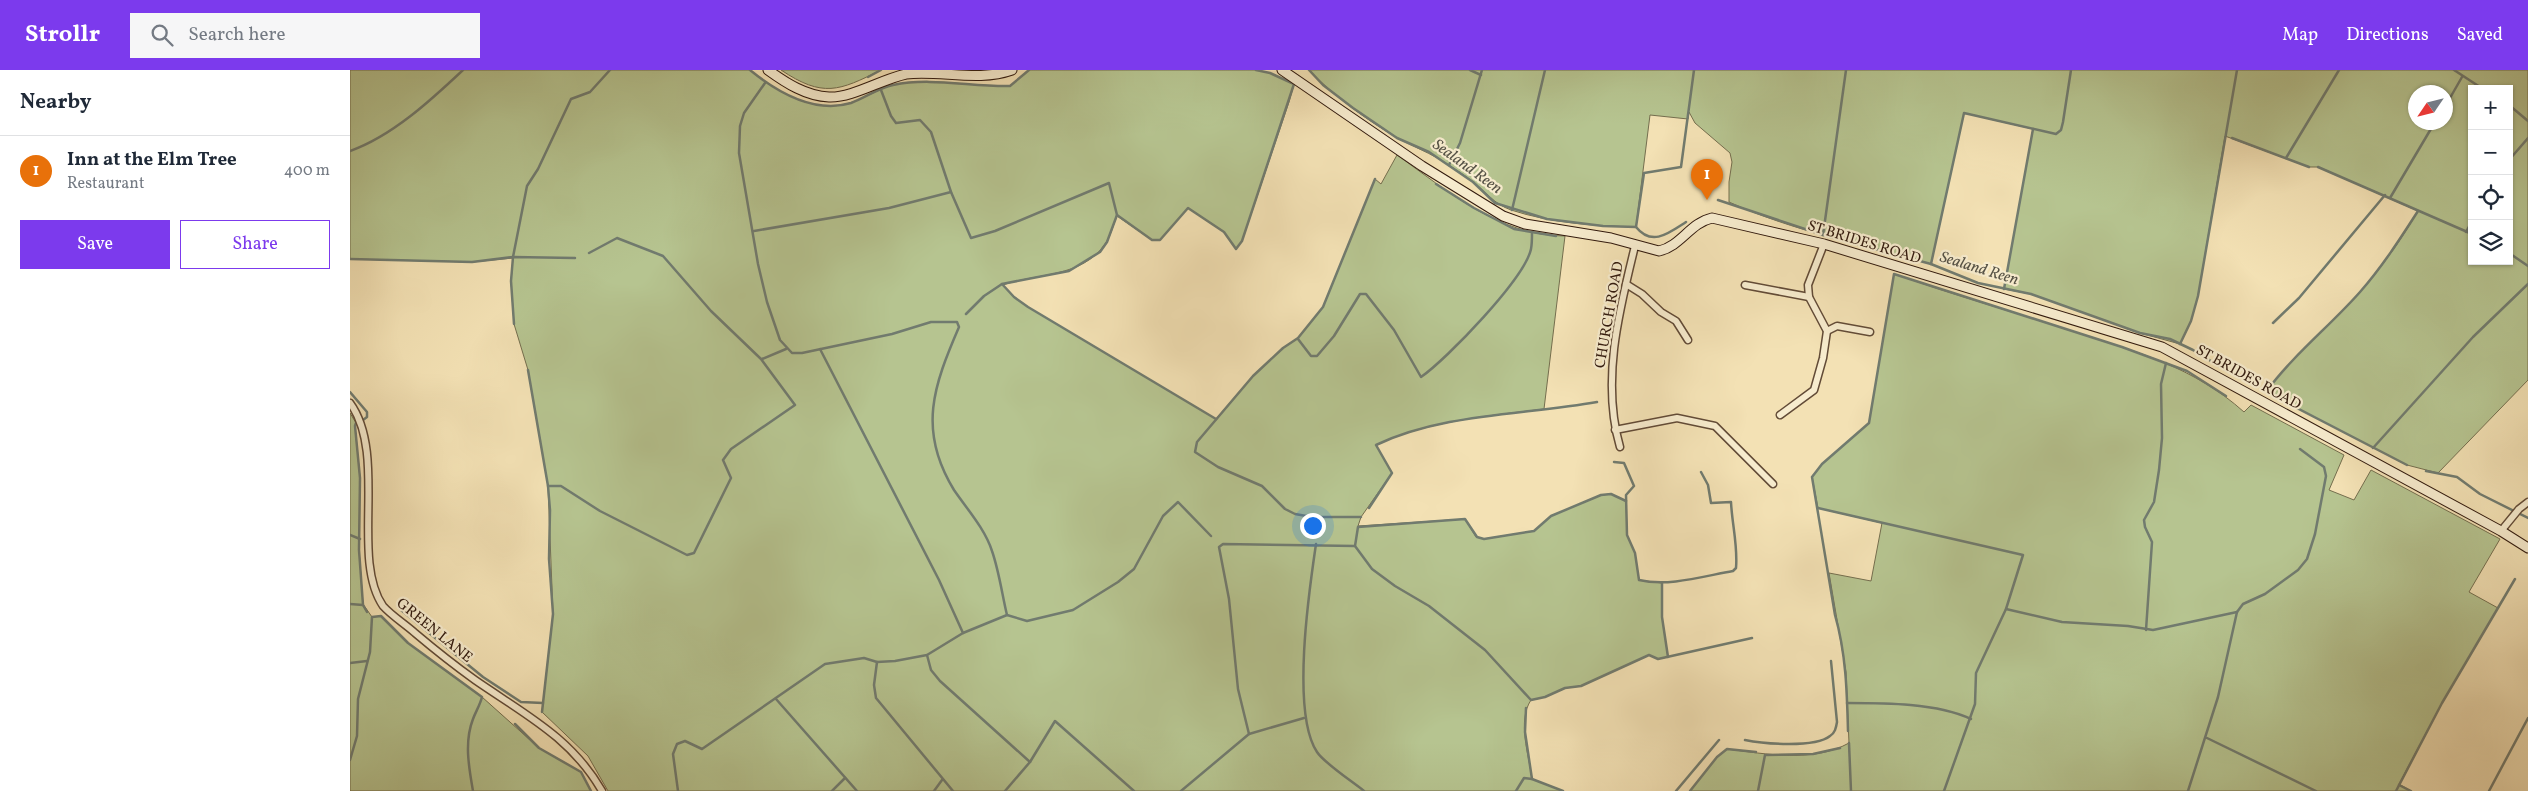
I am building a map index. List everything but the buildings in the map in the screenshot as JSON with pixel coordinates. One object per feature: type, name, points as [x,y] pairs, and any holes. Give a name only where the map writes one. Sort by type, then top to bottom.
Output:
[{"type":"main road","points":[[768,70],[802,92],[830,98],[840,97],[888,78],[907,74],[927,72],[992,74],[1012,70]]},
{"type":"main road","name":"ST BRIDES ROAD","points":[[1282,70],[1430,171],[1503,216],[1525,224],[1611,238],[1659,251],[1667,249],[1702,220],[1712,218],[1824,244],[2162,347],[2501,531],[2528,548]]},
{"type":"street","points":[[1780,415],[1814,390],[1827,331],[1809,297],[1808,285],[1824,244]]},
{"type":"street","name":"CHURCH ROAD","points":[[1620,447],[1611,403],[1614,348],[1626,284],[1636,246]]},
{"type":"street","points":[[1626,284],[1642,294],[1661,312],[1676,321],[1688,340]]},
{"type":"street","points":[[1745,285],[1809,297]]},
{"type":"street","points":[[1827,331],[1837,326],[1870,332]]},
{"type":"street","name":"GREEN LANE","points":[[350,403],[358,419],[365,449],[367,562],[373,586],[383,606],[475,680],[537,720],[589,769],[602,791]]},
{"type":"street","points":[[1615,430],[1677,418],[1715,426],[1772,484]]},
{"type":"street","points":[[2501,531],[2519,509],[2528,502]]},
{"type":"green space","points":[[350,70],[750,70],[784,93],[797,99],[823,106],[850,103],[887,87],[907,83],[937,82],[1010,86],[1029,70],[1256,70],[1270,73],[1294,84],[1242,241],[1236,249],[1224,232],[1188,208],[1160,240],[1152,240],[1117,216],[1105,244],[1084,263],[1058,273],[1003,285],[1014,297],[1028,307],[1216,419],[1253,376],[1283,348],[1298,338],[1323,307],[1375,179],[1381,184],[1397,155],[1455,196],[1496,220],[1541,234],[1565,236],[1544,409],[1480,417],[1437,425],[1416,430],[1376,445],[1392,473],[1361,517],[1358,526],[1465,519],[1476,537],[1484,539],[1534,531],[1551,516],[1601,495],[1611,494],[1626,501],[1627,535],[1635,553],[1639,580],[1662,583],[1662,617],[1668,657],[1658,659],[1649,655],[1581,686],[1565,688],[1545,697],[1531,700],[1527,708],[1524,728],[1532,779],[1563,791],[608,791],[588,756],[542,712],[553,614],[548,486],[528,370],[514,324],[511,281],[513,258],[472,262],[350,259]]},
{"type":"green space","points":[[781,70],[881,70],[842,87],[820,88],[808,85]]},
{"type":"green space","points":[[1309,70],[2528,70],[2528,380],[2438,473],[2407,465],[2266,392],[2300,353],[2368,283],[2391,253],[2418,211],[2318,167],[2309,167],[2225,136],[2198,296],[2191,321],[2180,344],[2140,333],[2031,294],[2004,289],[2033,129],[1964,113],[1931,264],[1829,237],[1778,221],[1729,202],[1732,162],[1730,153],[1695,123],[1689,112],[1688,119],[1650,115],[1636,227],[1589,225],[1557,221],[1511,210],[1495,201],[1472,181],[1450,166],[1373,123],[1339,98]]},
{"type":"green space","points":[[1894,274],[2143,354],[2185,372],[2225,396],[2244,412],[2251,405],[2344,455],[2329,490],[2354,500],[2371,470],[2500,539],[2469,592],[2498,608],[2442,703],[2399,784],[2411,791],[1690,791],[1717,757],[1727,749],[1773,755],[1805,755],[1835,749],[1849,743],[1846,672],[1829,573],[1871,581],[1882,523],[1818,508],[1812,477],[1822,464],[1869,423]]},
{"type":"green space","points":[[350,413],[356,423],[360,478],[359,550],[363,604],[372,617],[381,616],[408,643],[482,697],[539,748],[581,772],[591,791],[350,791]]},
{"type":"waterway","points":[[350,151],[396,127],[463,70]]},
{"type":"waterway","points":[[514,324],[511,281],[513,257],[527,186],[538,169],[571,99],[590,92],[610,70]]},
{"type":"waterway","name":"Sealand Reen","points":[[750,70],[784,93],[797,99],[823,106],[851,103],[887,86],[907,83],[937,82],[1010,86],[1029,70]]},
{"type":"waterway","points":[[868,77],[881,70]]},
{"type":"waterway","points":[[1117,215],[1152,240],[1160,240],[1188,208],[1224,232],[1236,249],[1242,241],[1294,84],[1270,73],[1256,70]]},
{"type":"waterway","name":"Sealand Reen","points":[[1309,70],[1323,85],[1353,108],[1397,138],[1429,152],[1473,182],[1495,203],[1547,219],[1603,226],[1636,227],[1642,233],[1654,237],[1667,234],[1686,222]]},
{"type":"waterway","points":[[1470,70],[1481,75]]},
{"type":"waterway","points":[[1449,165],[1460,143],[1482,70]]},
{"type":"waterway","points":[[1512,210],[1545,70]]},
{"type":"waterway","points":[[1636,227],[1644,173],[1681,167],[1694,70]]},
{"type":"waterway","points":[[1823,235],[1846,70]]},
{"type":"waterway","points":[[1931,264],[1964,113],[2056,134],[2061,130],[2063,122],[2071,70]]},
{"type":"waterway","points":[[2180,344],[2191,321],[2198,296],[2237,70]]},
{"type":"waterway","points":[[2286,158],[2339,70]]},
{"type":"waterway","points":[[2454,70],[2477,85]]},
{"type":"waterway","points":[[2453,93],[2462,77]]},
{"type":"waterway","points":[[765,83],[744,113],[740,126],[739,153],[758,264],[767,302],[780,340],[792,353],[802,353],[892,334],[931,322],[957,322],[959,327],[942,368],[933,408],[936,447],[943,468],[954,490],[989,543],[997,566],[1007,615]]},
{"type":"waterway","points":[[881,90],[891,116],[896,123],[920,120],[931,132],[951,192],[971,238],[995,231],[1109,183],[1117,215],[1107,242],[1100,252],[1069,271],[1002,284],[984,296],[966,314]]},
{"type":"waterway","points":[[2513,108],[2528,121]]},
{"type":"waterway","points":[[2004,289],[2033,129]]},
{"type":"waterway","points":[[2390,198],[2430,130]]},
{"type":"waterway","points":[[2232,138],[2309,167]]},
{"type":"waterway","points":[[2513,155],[2528,138]]},
{"type":"waterway","points":[[2318,167],[2468,232]]},
{"type":"waterway","points":[[1361,517],[1312,517],[1295,514],[1285,509],[1262,486],[1218,467],[1195,452],[1197,442],[1253,376],[1283,348],[1298,338],[1323,307],[1375,179]]},
{"type":"waterway","points":[[1436,184],[1474,208],[1514,229],[1556,236]]},
{"type":"waterway","points":[[754,231],[889,208],[951,192]]},
{"type":"waterway","points":[[2273,323],[2299,298],[2385,195]]},
{"type":"waterway","name":"Sealand Reen","points":[[1718,200],[1823,235],[1931,264],[1978,283],[2031,294],[2140,333],[2170,339],[2193,350],[2227,371]]},
{"type":"waterway","points":[[2407,465],[2266,392],[2300,353],[2368,282],[2418,211]]},
{"type":"waterway","points":[[2466,232],[2468,228]]},
{"type":"waterway","points":[[1298,339],[1311,356],[1317,356],[1334,336],[1360,294],[1366,294],[1394,330],[1421,377],[1466,336],[1515,279],[1526,262],[1531,249],[1532,233]]},
{"type":"waterway","points":[[548,486],[561,486],[600,511],[687,555],[694,553],[731,478],[723,460],[731,449],[795,405],[761,359],[711,311],[663,256],[617,238],[589,253]]},
{"type":"waterway","points":[[2513,256],[2528,266]]},
{"type":"waterway","points":[[350,259],[472,262],[513,257],[575,258]]},
{"type":"waterway","points":[[1848,731],[1844,658],[1812,477],[1822,464],[1869,423],[1894,274],[2122,347],[2187,371],[2226,396]]},
{"type":"waterway","points":[[1002,284],[1014,297],[1028,307],[1216,419]]},
{"type":"waterway","points":[[2373,448],[2473,337],[2528,284]]},
{"type":"waterway","points":[[762,359],[786,349]]},
{"type":"waterway","points":[[820,349],[939,580],[963,633]]},
{"type":"waterway","points":[[2146,630],[2152,542],[2144,520],[2154,502],[2159,470],[2162,438],[2161,384],[2166,363]]},
{"type":"waterway","points":[[528,370],[548,486],[550,510],[549,559],[553,614],[542,712]]},
{"type":"waterway","points":[[350,392],[367,412],[367,417],[363,420]]},
{"type":"waterway","points":[[1369,508],[1392,473],[1376,445],[1402,434],[1456,421],[1597,402]]},
{"type":"waterway","points":[[356,423],[360,478],[359,550],[363,605],[367,612]]},
{"type":"waterway","points":[[2188,791],[2218,697],[2237,612],[2243,604],[2265,594],[2298,570],[2307,559],[2315,534],[2326,476],[2324,467],[2300,449]]},
{"type":"waterway","points":[[1614,462],[1624,463],[1634,486],[1626,495],[1627,535],[1635,553],[1639,580],[1650,582],[1674,582],[1733,571],[1736,568],[1731,502],[1711,503],[1708,485],[1701,472]]},
{"type":"waterway","points":[[2426,471],[2457,477],[2480,494],[2528,518]]},
{"type":"waterway","points":[[1626,501],[1611,494],[1601,495],[1551,516],[1534,531],[1484,539],[1477,537],[1465,519],[1358,527],[1355,546],[1372,569],[1395,586],[1429,606],[1485,650],[1531,700],[1545,697],[1565,688],[1581,686],[1649,655],[1658,659],[1752,638]]},
{"type":"waterway","points":[[678,791],[673,754],[677,744],[685,741],[702,749],[825,664],[864,658],[877,662],[895,661],[927,655],[963,633],[1007,615],[1027,621],[1073,610],[1118,582],[1134,569],[1163,516],[1178,502],[1211,536]]},
{"type":"waterway","points":[[1818,508],[2023,555],[2006,609],[1976,673],[1975,704],[1944,791]]},
{"type":"waterway","points":[[350,535],[360,539]]},
{"type":"waterway","points":[[1249,734],[1238,689],[1229,599],[1219,547],[1223,544],[1355,546]]},
{"type":"waterway","points":[[1316,544],[1304,651],[1303,681],[1309,734],[1317,752],[1332,767],[1364,791]]},
{"type":"waterway","points":[[2396,791],[2442,703],[2515,579]]},
{"type":"waterway","points":[[1662,583],[1662,617],[1668,657]]},
{"type":"waterway","points":[[350,604],[363,605]]},
{"type":"waterway","points":[[2006,609],[2062,622],[2128,626],[2153,630],[2237,612]]},
{"type":"waterway","points":[[401,610],[483,677],[521,702],[543,703]]},
{"type":"waterway","points":[[350,760],[357,736],[358,699],[370,652],[372,617],[381,616],[408,643],[482,697],[470,728],[468,746],[473,791]]},
{"type":"waterway","points":[[927,655],[931,670],[940,681],[1030,762]]},
{"type":"waterway","points":[[350,663],[367,661]]},
{"type":"waterway","points":[[1745,740],[1776,744],[1802,744],[1823,740],[1832,735],[1837,722],[1831,661]]},
{"type":"waterway","points":[[877,662],[874,685],[876,698],[953,791]]},
{"type":"waterway","points":[[776,699],[857,791]]},
{"type":"waterway","points":[[1847,703],[1927,707],[1971,719]]},
{"type":"waterway","points":[[1526,708],[1525,732],[1532,779]]},
{"type":"waterway","points":[[1181,791],[1249,734],[1304,718]]},
{"type":"waterway","points":[[2489,791],[2528,718]]},
{"type":"waterway","points":[[1005,791],[1030,762],[1055,721],[1134,791]]},
{"type":"waterway","points":[[515,724],[539,748],[581,772],[591,791]]},
{"type":"waterway","points":[[2207,738],[2316,791]]},
{"type":"waterway","points":[[1676,791],[1719,740]]},
{"type":"waterway","points":[[1849,743],[1851,791]]},
{"type":"waterway","points":[[1758,791],[1765,755],[1813,754],[1840,748]]},
{"type":"waterway","points":[[1690,791],[1717,757],[1727,749],[1756,752]]},
{"type":"waterway","points":[[832,791],[845,778]]},
{"type":"waterway","points":[[1516,791],[1524,778],[1532,779],[1563,791]]},
{"type":"waterway","points":[[934,791],[942,780]]},
{"type":"waterway","points":[[2399,785],[2411,791]]},
{"type":"place","name":"Inn at the Elm Tree","points":[[1707,200]]}]
